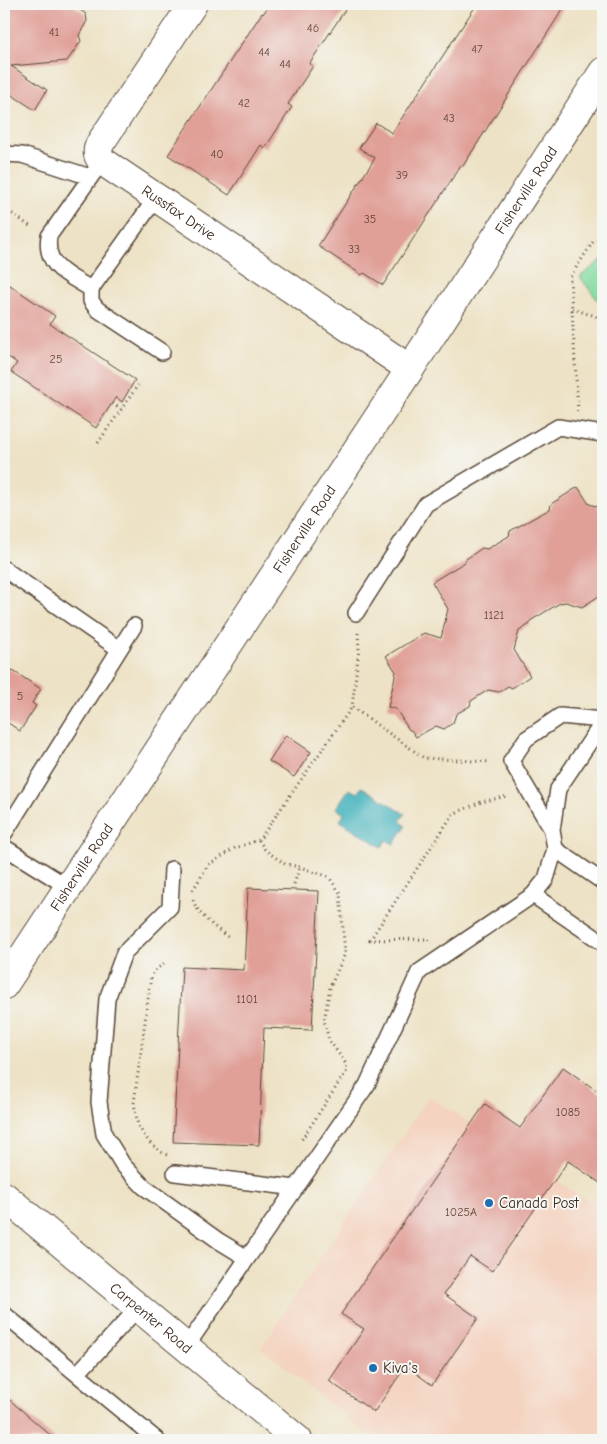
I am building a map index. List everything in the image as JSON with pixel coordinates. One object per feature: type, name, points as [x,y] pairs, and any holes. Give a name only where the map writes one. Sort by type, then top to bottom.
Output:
[{"type":"street","points":[[96,169],[100,142],[193,4]]},
{"type":"street","name":"Fisherville Road","points":[[4,985],[410,369],[603,72]]},
{"type":"street","name":"Russfax Drive","points":[[96,169],[156,198],[410,369]]},
{"type":"street","name":"Carpenter Road","points":[[4,1196],[298,1440]]},
{"type":"lane","points":[[4,154],[22,155],[96,169],[49,236],[47,247],[50,258],[57,268],[91,289]]},
{"type":"lane","points":[[156,198],[91,289],[91,301],[97,309],[162,352]]},
{"type":"lane","points":[[356,613],[426,504],[558,428],[603,434]]},
{"type":"lane","points":[[4,569],[119,649]]},
{"type":"lane","points":[[4,834],[134,626]]},
{"type":"lane","points":[[186,1347],[368,1085],[419,972],[533,895],[546,879],[554,849],[552,830],[558,789],[603,721],[560,716],[526,739],[511,761],[552,830]]},
{"type":"lane","points":[[4,847],[68,887]]},
{"type":"lane","points":[[554,849],[603,882]]},
{"type":"lane","points":[[172,869],[170,907],[124,953],[107,999],[99,1102],[104,1134],[123,1165],[144,1186],[219,1241],[248,1258]]},
{"type":"lane","points":[[533,895],[603,943]]},
{"type":"lane","points":[[175,1173],[296,1188]]},
{"type":"lane","points":[[77,1374],[138,1308]]},
{"type":"lane","points":[[4,1314],[157,1440]]},
{"type":"path","points":[[4,208],[32,228]]},
{"type":"path","points":[[578,430],[570,277],[593,242],[603,238]]},
{"type":"path","points":[[572,309],[596,316],[603,325]]},
{"type":"path","points":[[98,443],[138,385]]},
{"type":"path","points":[[112,404],[121,409]]},
{"type":"path","points":[[230,939],[209,921],[194,904],[191,895],[208,864],[234,848],[260,840],[352,707],[359,649],[356,613]]},
{"type":"path","points":[[352,707],[424,758],[475,762],[511,761]]},
{"type":"path","points":[[419,972],[429,939],[370,940],[453,814],[481,802],[508,796],[527,787]]},
{"type":"path","points":[[260,840],[264,850],[285,864],[329,877],[340,893],[345,954],[330,987],[324,1021],[328,1040],[346,1064],[346,1072],[298,1145]]},
{"type":"path","points":[[294,884],[300,867]]},
{"type":"path","points":[[164,964],[156,969],[151,977],[134,1103],[138,1126],[149,1142],[161,1152],[175,1158]]},
{"type":"shaded area","points":[[429,1096],[603,1211],[603,1434],[599,1440],[375,1440],[261,1348]]},
{"type":"green space","points":[[603,259],[603,307],[580,277]]},
{"type":"water","points":[[362,787],[405,814],[400,821],[406,826],[394,844],[386,840],[382,847],[340,821],[344,814],[336,808],[349,789],[357,793]]},
{"type":"building","points":[[9,4],[71,4],[86,14],[87,21],[79,35],[81,41],[67,61],[11,66],[47,90],[35,110],[4,90],[4,11]]},
{"type":"building","points":[[270,4],[349,4],[309,64],[313,66],[288,104],[292,107],[265,148],[261,145],[229,195],[168,155],[262,13]]},
{"type":"building","points":[[477,4],[566,4],[463,166],[461,165],[383,285],[364,273],[362,275],[318,246],[375,158],[359,148],[376,123],[392,133]]},
{"type":"building","points":[[4,281],[55,316],[50,324],[135,380],[122,402],[116,397],[96,428],[11,372],[17,363],[4,354]]},
{"type":"building","points":[[578,487],[589,504],[599,507],[603,514],[603,590],[599,596],[582,607],[566,602],[560,603],[530,621],[530,624],[519,631],[514,650],[530,676],[512,688],[508,686],[499,692],[488,690],[471,701],[470,706],[456,714],[453,723],[444,729],[436,726],[416,737],[409,730],[396,709],[388,707],[396,672],[386,656],[424,633],[441,638],[448,609],[432,582],[465,562],[466,559],[482,548],[487,549],[509,536],[510,531],[550,509],[551,504]]},
{"type":"building","points":[[4,665],[41,689],[32,703],[36,706],[20,731],[4,720]]},
{"type":"building","points":[[286,735],[311,752],[294,777],[269,761]]},
{"type":"building","points":[[248,888],[319,891],[312,1030],[264,1028],[259,1145],[173,1142],[182,967],[244,970]]},
{"type":"building","points":[[563,1067],[603,1095],[603,1185],[568,1161],[492,1271],[470,1256],[444,1294],[478,1318],[432,1385],[406,1366],[374,1412],[329,1381],[364,1329],[341,1314],[485,1104],[520,1128]]},
{"type":"building","points":[[4,1395],[56,1440],[4,1440]]},
{"type":"place","name":"Canada Post","points":[[489,1203]]},
{"type":"place","name":"Kiva's","points":[[373,1368]]}]
